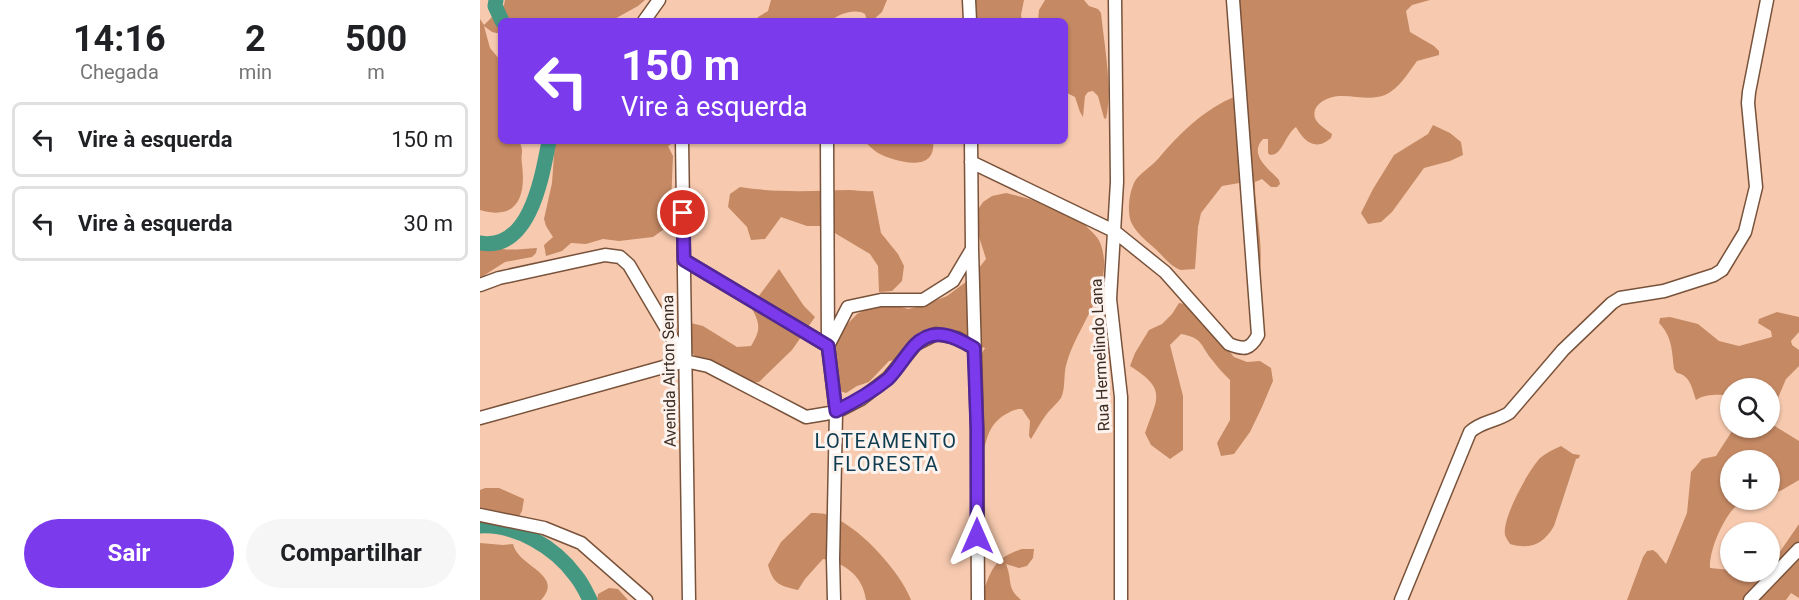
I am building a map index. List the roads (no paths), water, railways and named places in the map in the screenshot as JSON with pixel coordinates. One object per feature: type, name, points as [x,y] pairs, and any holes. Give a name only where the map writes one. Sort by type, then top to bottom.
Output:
[{"type":"street","points":[[646,18],[659,0]]},
{"type":"street","points":[[969,0],[970,18]]},
{"type":"street","name":"Rua Hermelindo Lana","points":[[1115,0],[1117,182],[1110,299],[1121,397],[1121,600]]},
{"type":"street","points":[[971,162],[1114,231],[1165,272],[1229,344],[1247,348],[1258,335],[1233,0]]},
{"type":"street","points":[[1401,600],[1470,432],[1478,425],[1509,413],[1563,350],[1611,303],[1620,298],[1664,291],[1714,275],[1722,270],[1744,231],[1756,187],[1748,104],[1767,0]]},
{"type":"street","name":"Avenida Airton Senna","points":[[682,144],[689,600]]},
{"type":"street","points":[[827,144],[828,346],[836,411],[834,600]]},
{"type":"street","points":[[971,144],[978,600]]},
{"type":"street","points":[[828,346],[848,307],[881,300],[923,300],[953,281],[972,249]]},
{"type":"street","points":[[480,285],[499,278],[606,255],[620,257],[629,265],[685,361]]},
{"type":"street","points":[[684,260],[828,346]]},
{"type":"street","points":[[480,418],[685,361],[708,366],[806,417],[836,411],[861,399],[888,378],[916,344],[936,334],[957,338],[974,348]]},
{"type":"street","points":[[480,515],[544,528],[581,543],[646,600]]},
{"type":"street","points":[[1750,600],[1799,549]]},
{"type":"waterway","points":[[496,0],[495,6],[501,18]]},
{"type":"waterway","points":[[480,243],[497,243],[511,236],[522,224],[531,209],[537,191],[548,144]]},
{"type":"waterway","points":[[480,526],[494,526],[521,533],[546,547],[567,565],[590,600]]},
{"type":"district","name":"LOTEAMENTO FLORESTA","points":[[886,452]]}]
